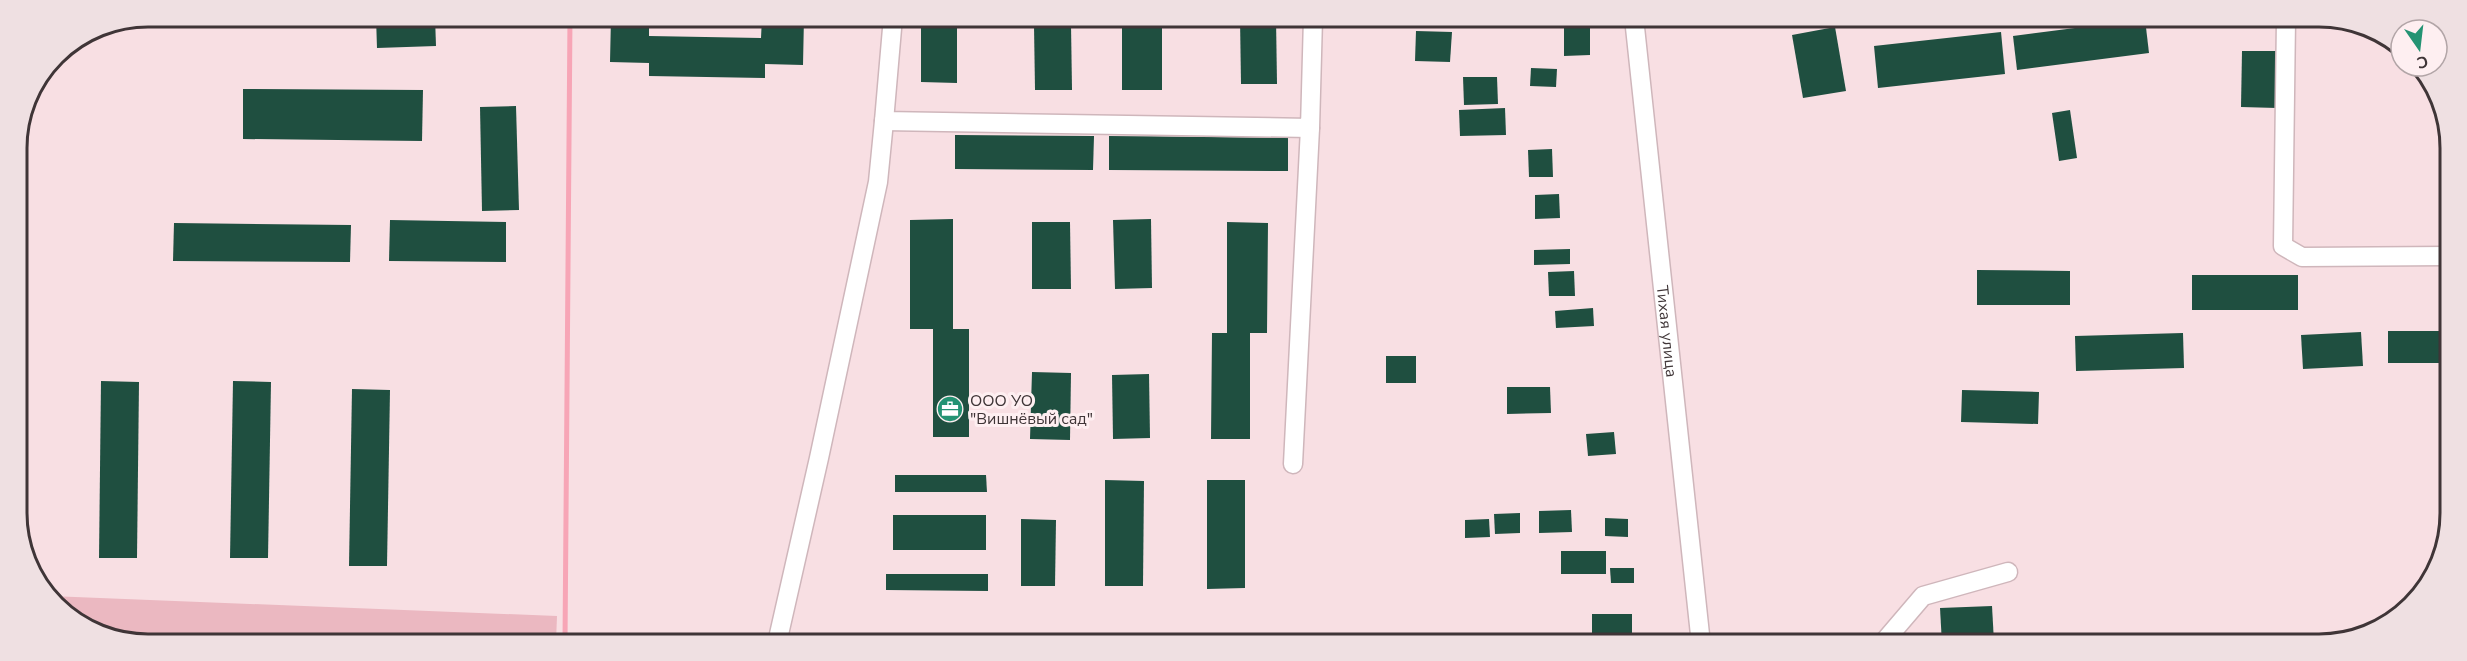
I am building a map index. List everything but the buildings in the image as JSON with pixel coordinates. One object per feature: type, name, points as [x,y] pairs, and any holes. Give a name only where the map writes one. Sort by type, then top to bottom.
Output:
[{"type":"street","points":[[779,634],[878,182],[892,27]]},
{"type":"street","points":[[1293,464],[1310,128],[1313,27]]},
{"type":"street","name":"Тихая улица","points":[[1635,27],[1700,634]]},
{"type":"street","points":[[2286,27],[2283,246],[2302,257],[2440,256]]},
{"type":"street","points":[[884,121],[1310,128]]},
{"type":"street","points":[[1891,634],[1923,596],[2008,572]]},
{"type":"shaded area","points":[[61,596],[557,616],[556,634],[140,634],[109,628],[88,618],[74,609]]},
{"type":"waterway","points":[[565,634],[570,27]]},
{"type":"place","name":"ООО УО \"Вишнёвый сад\"","points":[[950,409]]}]
